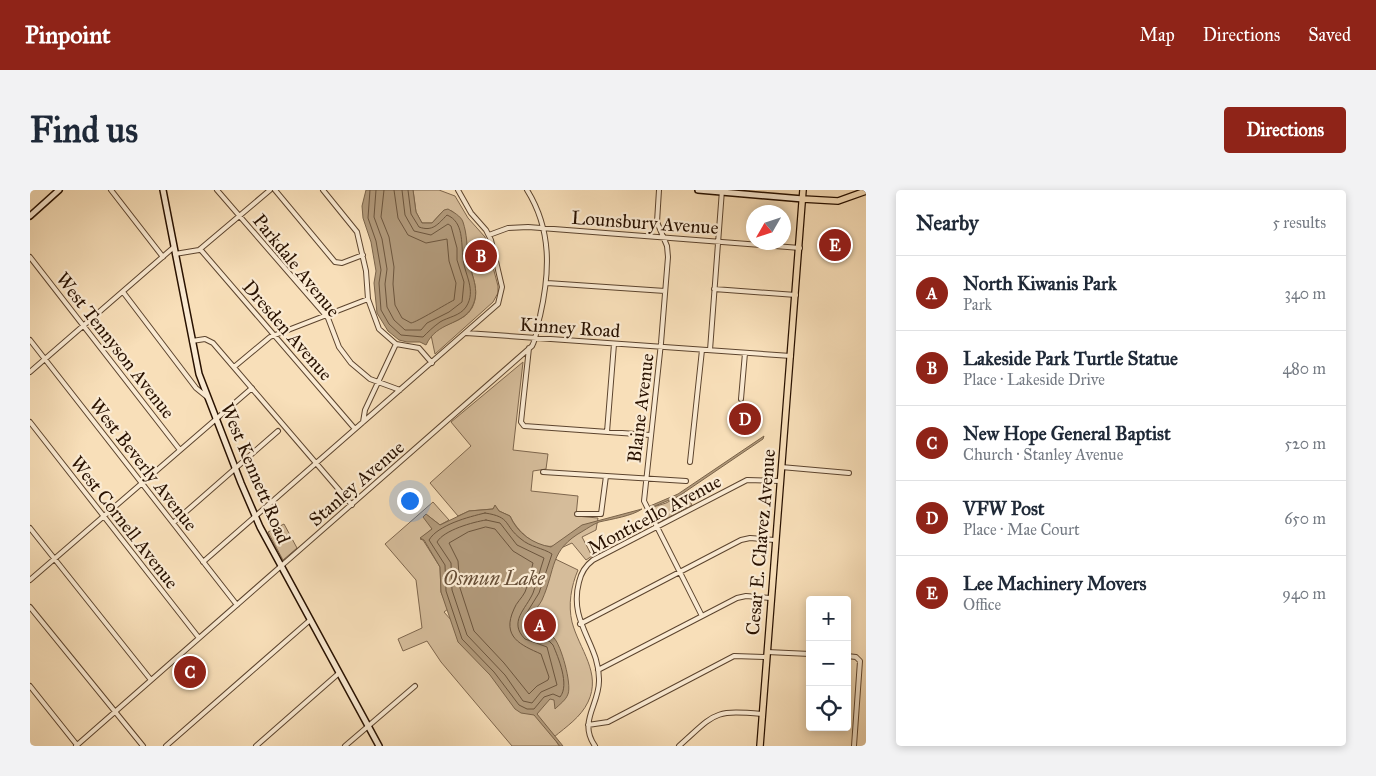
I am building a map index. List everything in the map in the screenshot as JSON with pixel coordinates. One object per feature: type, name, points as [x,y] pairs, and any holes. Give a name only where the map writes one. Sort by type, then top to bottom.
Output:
[{"type":"main road","name":"Cesar E. Chavez Avenue","points":[[760,746],[803,190]]},
{"type":"main road","points":[[803,199],[837,201],[866,191]]},
{"type":"street","points":[[30,216],[60,190]]},
{"type":"street","points":[[111,190],[163,257]]},
{"type":"street","name":"West Kennett Road","points":[[163,190],[192,341],[207,397],[255,518],[309,621],[379,746]]},
{"type":"street","name":"Parkdale Avenue","points":[[217,190],[325,316],[345,356],[362,374],[378,383],[400,390]]},
{"type":"street","points":[[175,254],[200,249],[270,190]]},
{"type":"street","points":[[275,190],[335,262],[342,263],[363,255]]},
{"type":"street","points":[[323,190],[356,230],[363,255],[368,299],[379,329],[396,344],[419,348],[432,363]]},
{"type":"street","points":[[204,562],[495,307],[501,295],[502,283],[489,235],[471,214],[458,190]]},
{"type":"street","name":"Stanley Avenue","points":[[76,745],[529,348],[535,338],[547,283],[548,255],[543,228],[527,190]]},
{"type":"street","name":"Blaine Avenue","points":[[659,190],[657,222],[668,255],[644,502],[702,616]]},
{"type":"street","points":[[698,190],[803,199]]},
{"type":"street","points":[[710,350],[722,191]]},
{"type":"street","name":"Lounsbury Avenue","points":[[489,235],[514,227],[543,228],[800,248]]},
{"type":"street","points":[[30,372],[174,247]]},
{"type":"street","name":"Dresden Avenue","points":[[200,249],[355,429]]},
{"type":"street","name":"West Tennyson Avenue","points":[[30,257],[180,450]]},
{"type":"street","points":[[547,283],[665,292]]},
{"type":"street","points":[[714,289],[796,295]]},
{"type":"street","points":[[122,292],[196,388],[207,397]]},
{"type":"street","points":[[234,368],[274,335],[368,299]]},
{"type":"street","name":"Kinney Road","points":[[466,333],[791,356]]},
{"type":"street","points":[[192,341],[204,339],[211,341],[352,505]]},
{"type":"street","name":"West Beverly Avenue","points":[[30,340],[237,605]]},
{"type":"street","points":[[364,422],[366,410],[396,344]]},
{"type":"street","points":[[607,432],[614,344]]},
{"type":"street","points":[[529,348],[521,422],[526,427],[650,435]]},
{"type":"street","points":[[690,462],[702,350]]},
{"type":"street","points":[[741,399],[745,353]]},
{"type":"street","points":[[30,580],[252,388]]},
{"type":"street","name":"West Cornell Avenue","points":[[30,422],[199,638]]},
{"type":"street","points":[[172,522],[278,431]]},
{"type":"street","points":[[781,467],[849,473]]},
{"type":"street","points":[[543,472],[686,481]]},
{"type":"street","points":[[578,514],[601,514],[606,476]]},
{"type":"street","name":"Monticello Avenue","points":[[588,726],[589,715],[598,690],[598,670],[580,624],[576,594],[581,574],[586,566],[748,480],[780,481]]},
{"type":"street","points":[[30,528],[151,680]]},
{"type":"street","points":[[580,624],[743,539],[775,540]]},
{"type":"street","points":[[598,670],[739,597],[770,598]]},
{"type":"street","points":[[30,607],[114,713],[143,746]]},
{"type":"street","points":[[166,746],[309,621]]},
{"type":"street","points":[[595,746],[588,726],[608,722],[734,656],[806,654]]},
{"type":"street","points":[[851,657],[858,658],[854,746]]},
{"type":"street","points":[[256,746],[338,674]]},
{"type":"street","points":[[30,686],[76,745]]},
{"type":"street","points":[[345,746],[415,686]]},
{"type":"street","points":[[679,746],[715,714],[728,712],[762,714]]},
{"type":"shaded area","points":[[413,190],[439,190],[455,196],[468,218],[485,237],[498,286],[498,293],[493,302],[435,354],[431,335],[440,328],[464,317],[472,308],[476,295],[468,259],[465,233],[461,221],[452,211],[442,212],[432,223],[422,223],[416,212]]},
{"type":"shaded area","points":[[523,362],[513,450],[548,454],[546,469],[533,471],[531,491],[578,496],[576,516],[598,518],[596,530],[582,537],[592,556],[586,560],[572,543],[561,548],[557,545],[543,546],[529,539],[513,522],[510,516],[499,511],[495,506],[493,509],[469,511],[458,516],[430,483],[471,446],[451,422]]},
{"type":"shaded area","points":[[685,493],[692,505],[658,523],[650,508],[666,503]]},
{"type":"shaded area","points":[[433,502],[449,520],[440,525],[427,515],[432,529],[420,539],[423,540],[440,567],[441,592],[448,609],[444,612],[518,696],[504,629],[547,555],[578,570],[571,596],[570,609],[575,632],[591,671],[592,691],[588,702],[581,712],[554,737],[559,746],[512,746],[441,662],[427,641],[403,651],[398,639],[422,628],[416,580],[385,544]]},
{"type":"shaded area","points":[[284,524],[297,548],[283,560],[268,532]]},
{"type":"water","points":[[366,190],[413,190],[416,212],[422,223],[432,223],[444,210],[448,209],[459,216],[463,222],[468,259],[476,295],[475,301],[468,313],[436,332],[426,345],[420,342],[399,340],[388,331],[377,313],[374,283],[376,271],[371,242],[363,218],[362,206]]},
{"type":"water","points":[[764,436],[763,439],[679,496],[650,508],[650,506],[678,494]]},
{"type":"water","name":"Osmun Lake","points":[[495,505],[499,511],[510,516],[517,528],[526,537],[544,546],[551,547],[582,525],[642,509],[599,522],[564,545],[555,561],[542,600],[530,618],[529,622],[532,630],[549,635],[557,642],[565,665],[569,689],[567,696],[555,709],[554,700],[550,699],[537,714],[563,746],[560,746],[534,715],[521,713],[515,709],[490,675],[458,642],[441,592],[440,567],[424,540],[420,538],[432,529],[423,517],[426,514],[440,525],[469,511],[493,509]]},
{"type":"place","name":"Lee Machinery Movers","points":[[835,245]]},
{"type":"place","name":"Lakeside Park Turtle Statue","points":[[481,256]]},
{"type":"place","name":"VFW Post","points":[[745,419]]},
{"type":"place","name":"North Kiwanis Park","points":[[540,625]]},
{"type":"place","name":"New Hope General Baptist","points":[[190,672]]}]
